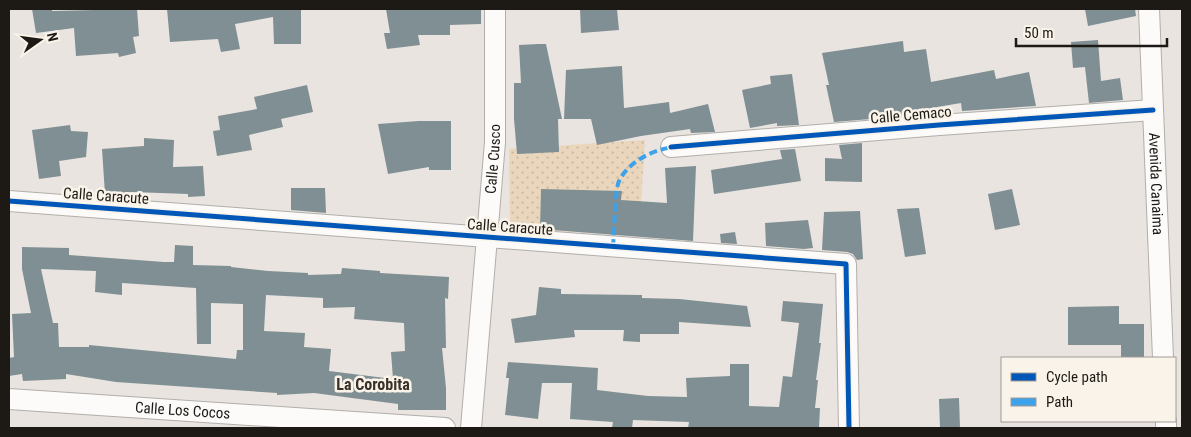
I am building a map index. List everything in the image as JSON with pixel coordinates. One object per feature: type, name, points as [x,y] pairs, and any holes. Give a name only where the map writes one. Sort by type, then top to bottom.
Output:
[{"type":"street","name":"Calle Cusco","points":[[471,428],[495,142],[495,9]]},
{"type":"street","name":"Avenida Canaima","points":[[1149,9],[1164,357]]},
{"type":"street","name":"Calle Cemaco","points":[[671,147],[1153,110]]},
{"type":"street","name":"Calle Caracute","points":[[9,201],[846,264],[849,428]]},
{"type":"street","name":"Calle Los Cocos","points":[[9,400],[445,428]]},
{"type":"shaded area","points":[[645,140],[639,235],[515,229],[510,225],[509,149]]},
{"type":"building","points":[[32,9],[52,9],[52,11],[137,9],[139,36],[133,37],[136,53],[119,57],[118,53],[76,56],[74,28],[36,33]]},
{"type":"building","points":[[167,9],[301,9],[301,44],[274,44],[273,17],[235,24],[240,49],[221,52],[218,39],[170,42]]},
{"type":"building","points":[[386,9],[481,9],[481,24],[450,25],[450,35],[418,35],[420,45],[387,49],[384,33],[390,33]]},
{"type":"building","points":[[580,9],[617,9],[619,30],[581,33]]},
{"type":"building","points":[[1085,9],[1135,9],[1136,16],[1088,26]]},
{"type":"building","points":[[1098,40],[1101,81],[1120,78],[1123,100],[1089,103],[1085,67],[1073,68],[1071,42]]},
{"type":"building","points":[[903,41],[904,52],[926,49],[931,82],[994,70],[996,79],[1029,72],[1036,106],[962,111],[961,103],[907,112],[907,116],[834,122],[826,85],[829,85],[822,53]]},
{"type":"building","points":[[546,44],[562,119],[558,119],[559,152],[517,154],[514,119],[514,83],[521,83],[519,45]]},
{"type":"building","points":[[622,66],[624,108],[669,102],[670,113],[708,104],[715,132],[691,133],[690,129],[597,145],[591,119],[564,119],[566,70]]},
{"type":"building","points":[[792,74],[799,125],[777,126],[777,123],[750,128],[742,90],[771,84],[770,76]]},
{"type":"building","points":[[307,85],[313,112],[281,119],[283,127],[249,135],[252,150],[217,156],[213,131],[220,130],[218,116],[257,109],[254,97]]},
{"type":"building","points":[[451,121],[451,170],[429,170],[429,167],[388,174],[378,124]]},
{"type":"building","points":[[70,125],[71,131],[88,132],[86,157],[59,161],[61,176],[39,179],[32,130]]},
{"type":"building","points":[[144,138],[174,140],[173,167],[203,166],[205,196],[188,197],[188,194],[133,192],[105,194],[102,149],[144,146]]},
{"type":"building","points":[[862,143],[862,182],[825,181],[825,158],[842,159],[839,145]]},
{"type":"building","points":[[795,149],[801,181],[714,194],[711,170],[782,159],[780,150]]},
{"type":"building","points":[[696,166],[693,241],[540,229],[541,189],[622,191],[621,200],[667,203],[665,168]]},
{"type":"building","points":[[291,188],[325,188],[326,213],[291,210]]},
{"type":"building","points":[[1012,189],[1020,225],[995,230],[988,194]]},
{"type":"building","points":[[919,208],[926,254],[905,257],[897,209]]},
{"type":"building","points":[[860,211],[863,259],[857,260],[853,254],[847,252],[822,250],[824,212]]},
{"type":"building","points":[[808,220],[813,248],[766,246],[765,223]]},
{"type":"building","points":[[735,232],[737,244],[721,243],[720,234]]},
{"type":"building","points":[[175,245],[193,246],[193,265],[231,266],[268,271],[308,273],[308,275],[341,274],[342,268],[380,271],[380,273],[449,277],[448,299],[445,298],[446,348],[442,348],[446,410],[398,410],[398,404],[314,393],[277,395],[277,393],[116,382],[66,374],[66,379],[23,381],[22,374],[9,376],[9,358],[14,357],[12,314],[31,313],[22,269],[22,247],[69,248],[69,255],[174,262]],"holes":[[[41,269],[96,271],[95,292],[122,295],[122,283],[196,288],[197,344],[211,344],[211,303],[243,304],[243,350],[237,350],[236,359],[89,345],[89,347],[59,347],[58,323],[53,323]],[[266,295],[323,298],[323,308],[355,307],[354,319],[404,323],[405,351],[391,352],[393,379],[329,371],[331,349],[304,347],[305,333],[264,331]]]},
{"type":"building","points":[[539,287],[561,289],[561,294],[642,295],[642,298],[679,299],[747,306],[751,327],[679,322],[679,334],[640,334],[640,342],[623,341],[624,330],[574,330],[575,337],[515,343],[511,319],[536,315]]},
{"type":"building","points":[[783,301],[823,304],[815,408],[820,408],[819,428],[688,428],[689,422],[633,420],[632,428],[612,428],[613,422],[570,419],[572,383],[542,383],[538,419],[505,415],[509,378],[506,378],[508,362],[598,368],[597,390],[648,396],[687,397],[686,378],[730,376],[730,364],[749,364],[749,406],[779,407],[783,376],[792,377],[799,323],[781,321]]},
{"type":"building","points":[[1119,306],[1119,324],[1144,324],[1144,357],[1121,357],[1121,345],[1068,345],[1068,307]]},
{"type":"building","points":[[959,398],[960,428],[940,428],[939,399]]},
{"type":"marked path","points":[[613,247],[618,186],[623,174],[643,157],[659,150],[675,147]]},
{"type":"cycle path","points":[[671,147],[1153,110]]},
{"type":"cycle path","points":[[9,201],[846,264],[849,428]]},
{"type":"district","name":"La Corobita","points":[[373,384]]}]
